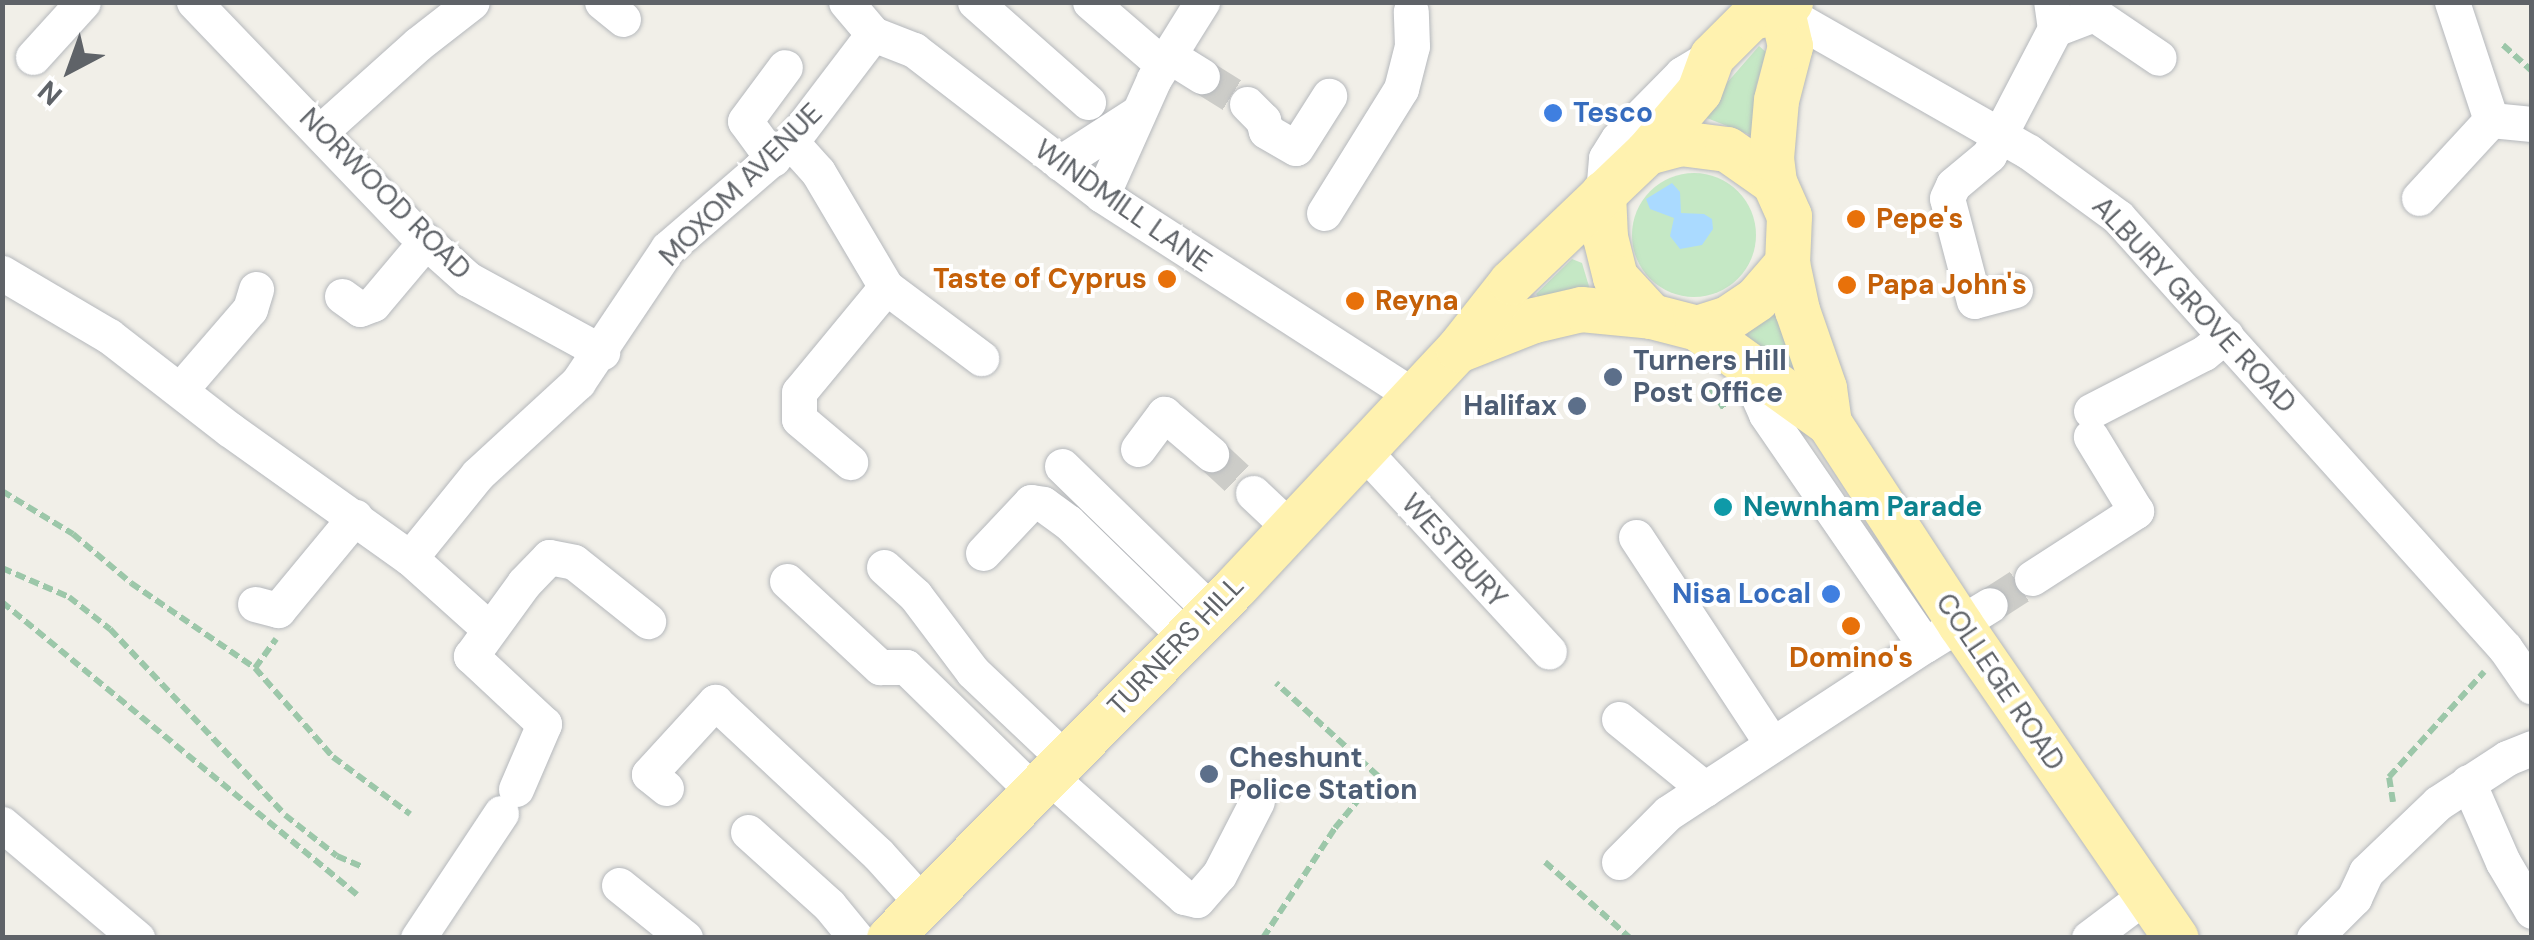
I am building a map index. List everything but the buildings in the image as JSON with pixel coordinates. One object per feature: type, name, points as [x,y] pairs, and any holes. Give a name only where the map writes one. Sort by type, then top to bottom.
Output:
[{"type":"main road","points":[[1786,7],[1790,46],[1776,100],[1770,158],[1774,182],[1788,216],[1787,263],[1756,300],[1728,318],[1698,328],[1650,316],[1615,277],[1605,238],[1602,192],[1647,152],[1698,91],[1712,56],[1751,17],[1786,7]]},
{"type":"main road","points":[[1647,152],[1680,144],[1727,149],[1774,182]]},
{"type":"main road","name":"TURNERS HILL","points":[[889,938],[1289,527],[1458,349],[1511,282],[1602,192]]},
{"type":"main road","name":"COLLEGE ROAD","points":[[1787,263],[1797,310],[1824,388],[1829,424]]},
{"type":"main road","name":"TURNERS HILL","points":[[1458,349],[1534,320],[1581,309],[1650,316]]},
{"type":"main road","name":"COLLEGE ROAD","points":[[1698,328],[1724,369],[1796,403],[1829,424],[1958,624],[2176,938]]},
{"type":"street","points":[[32,57],[83,2]]},
{"type":"street","name":"NORWOOD ROAD","points":[[194,2],[426,242],[468,279],[602,352]]},
{"type":"street","points":[[320,131],[472,2]]},
{"type":"street","name":"WINDMILL LANE","points":[[846,2],[873,34],[914,50],[1102,195],[1412,396]]},
{"type":"street","points":[[974,2],[1088,102]]},
{"type":"street","points":[[1090,2],[1165,60],[1202,76]]},
{"type":"street","points":[[1102,195],[1136,114],[1202,2]]},
{"type":"street","points":[[2452,2],[2491,120]]},
{"type":"street","name":"ALBURY GROVE ROAD","points":[[1786,7],[2061,172],[2118,218],[2506,648],[2532,687]]},
{"type":"street","points":[[1324,214],[1401,89],[1412,46],[1411,12]]},
{"type":"street","points":[[2015,290],[1974,301],[1947,198],[1953,185],[1989,155],[2053,16],[2094,14],[2159,58]]},
{"type":"street","name":"MOXOM AVENUE","points":[[410,558],[478,474],[578,382],[602,352],[668,248],[782,150],[873,34]]},
{"type":"street","points":[[1602,192],[1606,158],[1618,139],[1682,74],[1712,56]]},
{"type":"street","points":[[785,67],[744,121],[818,172],[886,287],[980,358]]},
{"type":"street","points":[[1248,104],[1263,120],[1266,130],[1296,148],[1329,96]]},
{"type":"street","points":[[1060,164],[1136,114]]},
{"type":"street","points":[[2491,120],[2532,124]]},
{"type":"street","points":[[2419,198],[2491,120]]},
{"type":"street","points":[[342,296],[360,309],[372,304],[426,242]]},
{"type":"street","points":[[2,274],[110,336],[229,430],[410,558],[489,629]]},
{"type":"street","points":[[850,462],[799,420],[799,392],[886,287]]},
{"type":"street","points":[[180,390],[250,309],[256,289]]},
{"type":"street","points":[[2032,578],[2136,511],[2091,424],[2204,354],[2226,335]]},
{"type":"street","points":[[1618,862],[1668,812],[1958,624],[1724,369]]},
{"type":"street","points":[[1138,449],[1164,414],[1210,454]]},
{"type":"street","name":"WESTBURY","points":[[1362,448],[1549,652]]},
{"type":"street","points":[[1062,466],[1197,623]]},
{"type":"street","points":[[1252,493],[1289,527]]},
{"type":"street","points":[[984,554],[1031,502],[1043,504],[1197,623]]},
{"type":"street","points":[[255,604],[278,610],[356,517]]},
{"type":"street","points":[[1636,536],[1772,744]]},
{"type":"street","points":[[418,938],[509,801],[544,724],[471,656],[489,629],[549,557],[574,562],[648,621]]},
{"type":"street","points":[[884,567],[915,595],[1050,776]]},
{"type":"street","points":[[787,580],[880,667],[906,667],[1050,776],[1184,897],[1198,900],[1220,875],[1257,800]]},
{"type":"street","points":[[666,788],[649,774],[715,702],[878,854],[923,904]]},
{"type":"street","points":[[1619,720],[1705,789]]},
{"type":"street","points":[[2314,938],[2354,898],[2366,872],[2406,833],[2468,782],[2532,748]]},
{"type":"street","points":[[2468,782],[2503,862],[2532,910]]},
{"type":"street","points":[[2,824],[137,938]]},
{"type":"street","points":[[748,832],[828,905],[856,938]]},
{"type":"street","points":[[619,885],[685,938]]},
{"type":"street","points":[[2089,938],[2146,895]]},
{"type":"path","points":[[1724,369],[1730,416]]},
{"type":"path","points":[[2,491],[74,534],[131,584],[255,668],[333,757],[410,814]]},
{"type":"path","points":[[2,568],[69,597],[110,629],[285,814],[337,856],[361,866]]},
{"type":"path","points":[[2,602],[357,895]]},
{"type":"path","points":[[2406,833],[2394,806],[2389,777],[2506,648]]},
{"type":"path","points":[[1263,938],[1335,828],[1378,776],[1276,683]]},
{"type":"path","points":[[1545,862],[1630,938]]},
{"type":"green space","points":[[1759,46],[1766,52],[1756,87],[1753,136],[1699,115]]},
{"type":"green space","points":[[1694,173],[1718,177],[1738,191],[1752,211],[1756,235],[1752,259],[1738,279],[1718,293],[1694,297],[1670,293],[1650,279],[1636,259],[1632,235],[1636,211],[1650,191],[1670,177]]},
{"type":"green space","points":[[1572,259],[1582,263],[1591,293],[1541,301],[1536,294]]},
{"type":"green space","points":[[1774,312],[1800,376],[1748,339],[1746,329]]},
{"type":"water","points":[[1672,183],[1680,192],[1681,213],[1704,214],[1712,219],[1713,229],[1702,245],[1680,249],[1670,236],[1674,218],[1650,209],[1646,199]]},
{"type":"tunnel","points":[[1202,76],[1247,104]]},
{"type":"tunnel","points":[[1211,454],[1253,493]]},
{"type":"tunnel","points":[[1990,605],[2032,578]]},
{"type":"place","name":"Tesco","points":[[1553,113]]},
{"type":"place","name":"Pepe's","points":[[1856,219]]},
{"type":"place","name":"Taste of Cyprus","points":[[1167,279]]},
{"type":"place","name":"Papa John's","points":[[1847,285]]},
{"type":"place","name":"Reyna","points":[[1355,301]]},
{"type":"place","name":"Turners Hill Post Office","points":[[1613,377]]},
{"type":"place","name":"Halifax","points":[[1577,406]]},
{"type":"place","name":"Newnham Parade","points":[[1723,507]]},
{"type":"place","name":"Nisa Local","points":[[1831,594]]},
{"type":"place","name":"Domino's","points":[[1851,626]]},
{"type":"place","name":"Cheshunt Police Station","points":[[1209,774]]}]
